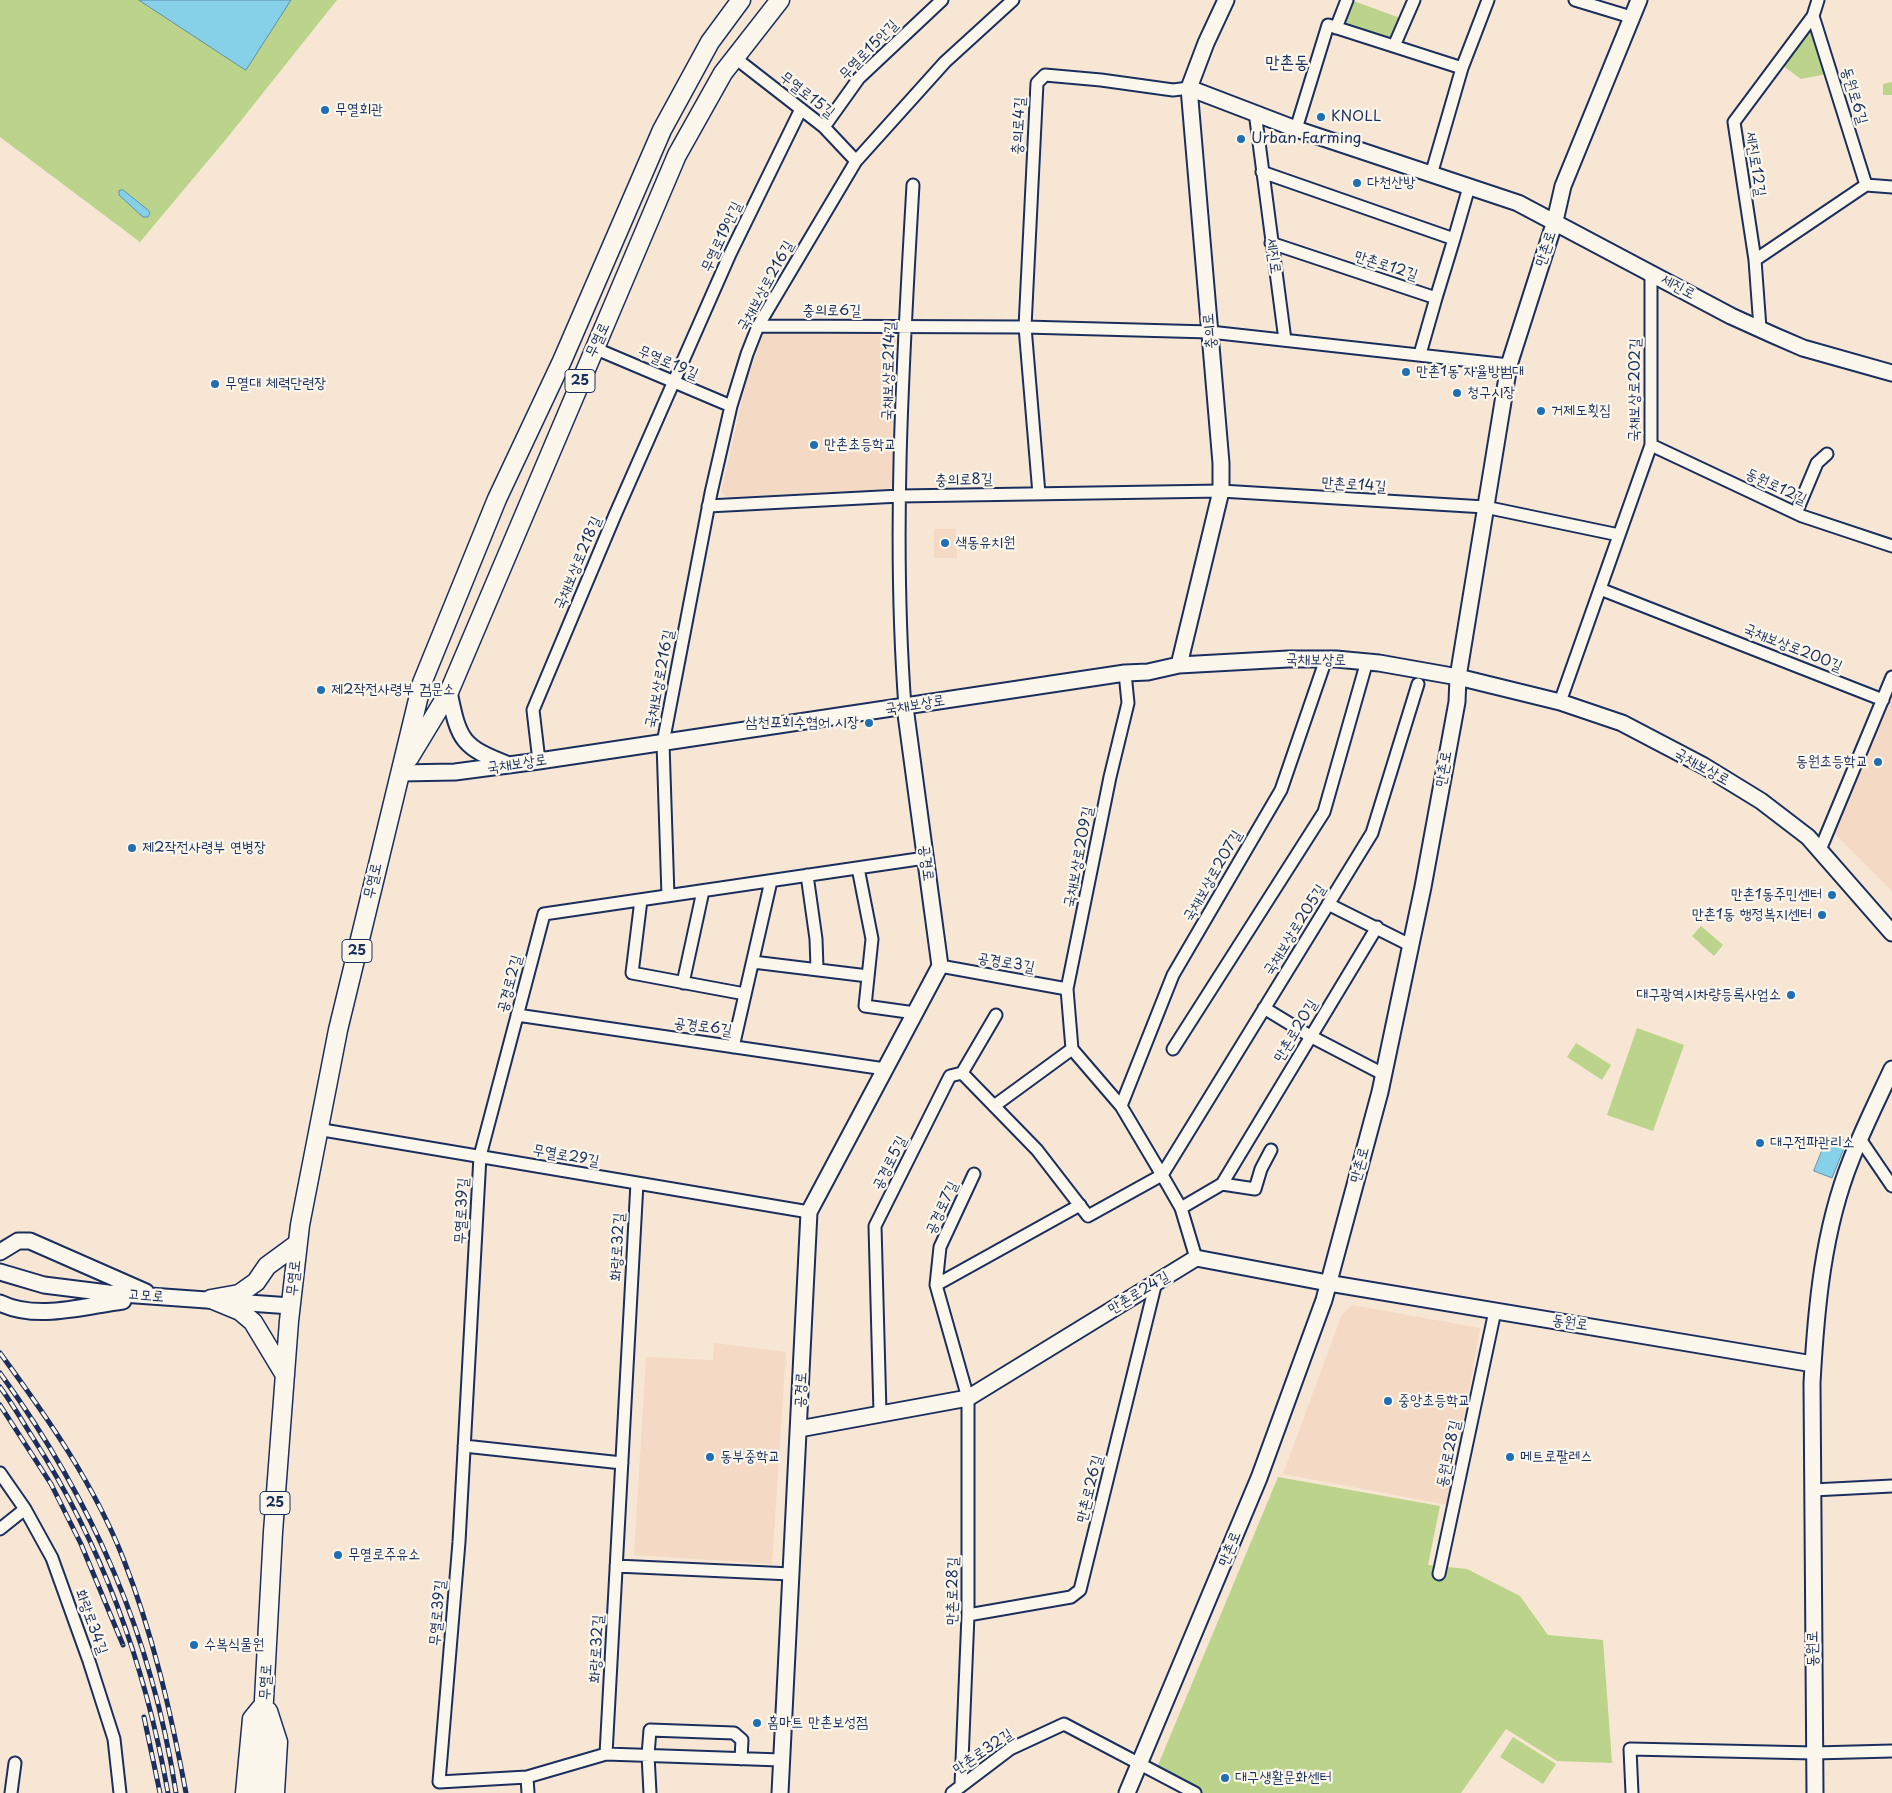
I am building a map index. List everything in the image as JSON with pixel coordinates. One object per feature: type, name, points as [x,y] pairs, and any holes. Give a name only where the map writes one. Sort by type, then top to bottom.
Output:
[{"type":"main road","name":"무열로","points":[[259,1793],[273,1532],[297,1244],[317,1129],[338,1030],[422,683],[498,499],[562,361],[662,130],[710,42],[741,0]]},
{"type":"main road","name":"무열로","points":[[400,773],[448,692],[677,155],[734,57],[780,0]]},
{"type":"main road","name":"충의로","points":[[1179,665],[1221,491],[1221,462],[1189,88],[1206,43],[1226,0]]},
{"type":"main road","name":"만촌로","points":[[1127,1793],[1259,1478],[1324,1300],[1383,1074],[1410,945],[1457,702],[1458,677],[1509,364],[1555,221],[1563,186],[1639,0]]},
{"type":"main road","name":"세진로","points":[[1189,88],[1296,129],[1518,203],[1760,328],[1803,348],[1892,373]]},
{"type":"main road","name":"국채보상로","points":[[400,773],[455,772],[539,762],[905,708],[1125,673],[1148,672],[1179,665],[1326,658],[1367,661],[1458,677],[1560,702],[1622,723],[1704,766],[1783,817],[1820,850],[1889,927]]},
{"type":"main road","points":[[448,692],[459,732],[468,745],[484,755],[510,765]]},
{"type":"main road","name":"공경로","points":[[780,1793],[809,1212],[940,966],[905,708]]},
{"type":"main road","name":"동원로","points":[[1815,1793],[1813,1364],[1815,1322],[1826,1243],[1850,1161],[1891,1072]]},
{"type":"main road","points":[[0,1252],[18,1241],[30,1241],[154,1296]]},
{"type":"main road","points":[[211,1300],[239,1294],[256,1282],[267,1266],[297,1244]]},
{"type":"main road","points":[[1196,1258],[1328,1283]]},
{"type":"main road","name":"만촌로24길","points":[[799,1429],[968,1398],[1196,1258]]},
{"type":"main road","name":"고모로","points":[[1,1272],[44,1285],[154,1296],[291,1306]]},
{"type":"main road","name":"동원로","points":[[1328,1283],[1813,1364]]},
{"type":"main road","points":[[0,1303],[20,1311],[35,1311],[154,1296]]},
{"type":"main road","points":[[211,1300],[240,1311],[253,1322],[285,1375]]},
{"type":"main road","points":[[245,1793],[252,1720],[265,1701]]},
{"type":"main road","points":[[265,1701],[278,1742],[275,1793]]},
{"type":"street","name":"무열로15안길","points":[[824,127],[859,78],[942,0]]},
{"type":"street","name":"국채보상로216길","points":[[663,743],[708,506],[731,406],[758,326],[856,161],[945,62],[1013,0]]},
{"type":"street","points":[[1296,129],[1332,26],[1347,0]]},
{"type":"street","points":[[1394,46],[1414,0]]},
{"type":"street","points":[[1431,175],[1462,68],[1488,0]]},
{"type":"street","points":[[1575,0],[1631,18]]},
{"type":"street","name":"세진로12길","points":[[1760,328],[1755,260],[1734,122],[1813,16],[1818,0]]},
{"type":"street","name":"동원로6길","points":[[1813,16],[1866,184]]},
{"type":"street","points":[[1332,26],[1462,68]]},
{"type":"street","name":"무열로15길","points":[[734,57],[824,127],[856,161]]},
{"type":"street","name":"충의로4길","points":[[1025,327],[1036,83],[1045,75],[1101,80],[1173,90],[1189,88]]},
{"type":"street","name":"무열로19안길","points":[[674,380],[730,254],[801,109]]},
{"type":"street","name":"세진로","points":[[1255,112],[1285,340]]},
{"type":"street","points":[[1262,172],[1454,239]]},
{"type":"street","points":[[1755,260],[1866,184],[1892,187]]},
{"type":"street","name":"국채보상로214길","points":[[905,708],[899,554],[905,326],[913,185]]},
{"type":"street","points":[[1420,354],[1469,188]]},
{"type":"street","name":"만촌로12길","points":[[1271,243],[1436,298]]},
{"type":"street","name":"국채보상로202길","points":[[1560,702],[1650,445],[1651,272]]},
{"type":"street","name":"충의로6길","points":[[758,326],[1025,327],[1210,332]]},
{"type":"street","points":[[1025,327],[1039,494]]},
{"type":"street","points":[[1210,332],[1509,364]]},
{"type":"street","name":"무열로19길","points":[[594,348],[674,380],[731,406]]},
{"type":"street","name":"국채보상로218길","points":[[539,762],[533,710],[674,380]]},
{"type":"street","name":"동원로12길","points":[[1650,445],[1796,513],[1892,546]]},
{"type":"street","points":[[1796,513],[1817,463],[1826,454]]},
{"type":"street","name":"충의로8길","points":[[708,506],[900,496],[1221,491]]},
{"type":"street","name":"만촌로14길","points":[[1221,491],[1485,508]]},
{"type":"street","points":[[1485,508],[1619,536]]},
{"type":"street","name":"국채보상로200길","points":[[1600,589],[1882,700]]},
{"type":"street","name":"국채보상로207길","points":[[1121,1106],[1173,975],[1281,790],[1326,658]]},
{"type":"street","points":[[1173,1049],[1324,812],[1367,661]]},
{"type":"street","name":"국채보상로209길","points":[[1072,1049],[1067,989],[1110,776],[1128,703],[1125,673]]},
{"type":"street","points":[[1820,850],[1892,678]]},
{"type":"street","name":"국채보상로205길","points":[[1162,1175],[1372,833],[1418,684]]},
{"type":"street","points":[[663,743],[668,896]]},
{"type":"street","name":"공경로2길","points":[[480,1156],[544,914],[925,858]]},
{"type":"street","points":[[858,868],[872,939],[865,1006],[915,1013]]},
{"type":"street","points":[[807,876],[816,939],[816,968]]},
{"type":"street","points":[[733,1047],[771,881]]},
{"type":"street","points":[[683,983],[703,891]]},
{"type":"street","points":[[641,900],[632,974],[745,994]]},
{"type":"street","points":[[1328,904],[1410,945]]},
{"type":"street","name":"만촌로20길","points":[[1181,1208],[1222,1184],[1377,927]]},
{"type":"street","points":[[753,962],[816,968],[868,976]]},
{"type":"street","name":"공경로3길","points":[[940,966],[1067,989]]},
{"type":"street","points":[[1264,1008],[1310,1036],[1383,1074]]},
{"type":"street","name":"공경로6길","points":[[517,1015],[885,1069]]},
{"type":"street","name":"공경로5길","points":[[880,1414],[875,1226],[950,1076],[962,1073],[996,1015]]},
{"type":"street","points":[[994,1106],[1072,1049],[1121,1106],[1162,1175],[1181,1208],[1196,1258]]},
{"type":"street","points":[[962,1073],[1037,1150],[1088,1216],[1162,1175]]},
{"type":"street","name":"무열로29길","points":[[317,1129],[809,1212]]},
{"type":"street","points":[[1860,1139],[1892,1186]]},
{"type":"street","points":[[1222,1184],[1255,1189],[1261,1169],[1271,1150]]},
{"type":"street","name":"무열로39길","points":[[480,1156],[459,1542],[439,1782],[526,1777]]},
{"type":"street","name":"공경로7길","points":[[936,1285],[940,1247],[974,1174]]},
{"type":"street","name":"화랑로32길","points":[[606,1754],[637,1183]]},
{"type":"street","points":[[968,1398],[936,1285],[1080,1205]]},
{"type":"street","name":"만촌로26길","points":[[968,1615],[1071,1597],[1080,1590],[1156,1282]]},
{"type":"street","name":"동원로28길","points":[[1439,1574],[1495,1311]]},
{"type":"street","name":"만촌로28길","points":[[961,1785],[968,1615],[968,1398]]},
{"type":"street","points":[[464,1446],[622,1463]]},
{"type":"street","name":"화랑로34길","points":[[0,1473],[25,1509],[52,1558],[89,1661],[114,1739],[120,1793]]},
{"type":"street","points":[[1813,1490],[1892,1486]]},
{"type":"street","points":[[0,1530],[25,1509]]},
{"type":"street","points":[[616,1566],[791,1574]]},
{"type":"street","name":"만촌로32길","points":[[952,1793],[1010,1749],[1064,1724],[1140,1764]]},
{"type":"street","points":[[650,1793],[648,1756],[650,1730],[734,1733],[742,1740],[741,1759]]},
{"type":"street","points":[[1632,1793],[1630,1749],[1814,1753],[1892,1751]]},
{"type":"street","points":[[528,1793],[526,1777],[606,1754],[781,1760]]},
{"type":"street","points":[[11,1793],[16,1763]]},
{"type":"street","points":[[1140,1764],[1195,1793]]},
{"type":"shaded area","name":"만촌초등학교","points":[[894,331],[900,338],[898,384],[893,390],[892,402],[897,407],[893,484],[887,491],[728,497],[721,492],[746,383],[764,332]]},
{"type":"shaded area","name":"색동유치원","points":[[934,529],[956,529],[957,558],[934,558]]},
{"type":"shaded area","name":"동원초등학교","points":[[1892,691],[1892,891],[1835,834]]},
{"type":"shaded area","name":"중앙초등학교","points":[[1353,1305],[1480,1328],[1448,1505],[1283,1474],[1342,1314]]},
{"type":"shaded area","name":"동부중학교","points":[[714,1343],[786,1352],[772,1564],[634,1555],[646,1357],[713,1360]]},
{"type":"green space","points":[[0,0],[337,0],[227,138],[140,242],[0,137]]},
{"type":"green space","points":[[1351,0],[1400,18],[1390,42],[1341,25]]},
{"type":"green space","points":[[1812,26],[1827,74],[1801,79],[1782,65]]},
{"type":"green space","points":[[1892,82],[1892,95],[1883,95],[1883,84]]},
{"type":"green space","points":[[1701,926],[1723,945],[1714,956],[1692,936]]},
{"type":"green space","points":[[1637,1028],[1684,1045],[1653,1131],[1607,1115]]},
{"type":"green space","points":[[1576,1043],[1611,1065],[1602,1080],[1567,1057]]},
{"type":"green space","points":[[1278,1477],[1440,1506],[1428,1565],[1467,1569],[1520,1596],[1548,1635],[1603,1640],[1612,1763],[1557,1761],[1506,1729],[1461,1793],[1202,1793],[1156,1770]]},
{"type":"green space","points":[[1513,1737],[1556,1764],[1543,1784],[1500,1757]]},
{"type":"water","points":[[139,0],[291,0],[246,70]]},
{"type":"water","points":[[123,190],[148,210],[150,213],[148,217],[143,217],[119,195],[119,191]]},
{"type":"water","points":[[1828,1136],[1847,1141],[1832,1178],[1814,1171]]},
{"type":"railway","points":[[0,1353],[52,1426],[84,1477],[123,1558],[134,1587],[160,1674],[186,1793]]},
{"type":"railway","points":[[0,1373],[33,1421],[63,1471],[90,1521],[114,1572],[134,1625],[151,1679],[165,1735],[176,1793]]},
{"type":"railway","points":[[0,1387],[58,1479],[100,1564],[134,1654],[159,1746],[168,1793]]},
{"type":"railway","points":[[0,1405],[51,1484],[81,1544],[123,1645]]},
{"type":"railway","points":[[144,1717],[160,1793]]},
{"type":"place","name":"무열회관","points":[[325,110]]},
{"type":"place","name":"KNOLL","points":[[1321,117]]},
{"type":"place","name":"Urban Farming","points":[[1241,139]]},
{"type":"place","name":"다천산방","points":[[1357,183]]},
{"type":"place","name":"만촌1동 자율방범대","points":[[1406,372]]},
{"type":"place","name":"무열대 체력단련장","points":[[215,384]]},
{"type":"place","name":"청구시장","points":[[1457,393]]},
{"type":"place","name":"거제도횟집","points":[[1541,411]]},
{"type":"place","name":"만촌초등학교","points":[[814,445]]},
{"type":"place","name":"색동유치원","points":[[945,543]]},
{"type":"place","name":"제2작전사령부 검문소","points":[[321,690]]},
{"type":"place","name":"삼천포회수협어 시장","points":[[869,723]]},
{"type":"place","name":"동원초등학교","points":[[1878,762]]},
{"type":"place","name":"제2작전사령부 연병장","points":[[132,848]]},
{"type":"place","name":"만촌1동주민센터","points":[[1832,895]]},
{"type":"place","name":"만촌1동 행정복지센터","points":[[1822,915]]},
{"type":"place","name":"대구광역시차량등록사업소","points":[[1791,995]]},
{"type":"place","name":"대구전파관리소","points":[[1760,1143]]},
{"type":"place","name":"중앙초등학교","points":[[1388,1401]]},
{"type":"place","name":"동부중학교","points":[[710,1457]]},
{"type":"place","name":"메트로팔레스","points":[[1510,1457]]},
{"type":"place","name":"무열로주유소","points":[[338,1555]]},
{"type":"place","name":"수복식물원","points":[[194,1645]]},
{"type":"place","name":"홈마트 만촌보성점","points":[[757,1723]]},
{"type":"place","name":"대구생활문화센터","points":[[1225,1778]]},
{"type":"district","name":"만촌동","points":[[1287,63]]}]
